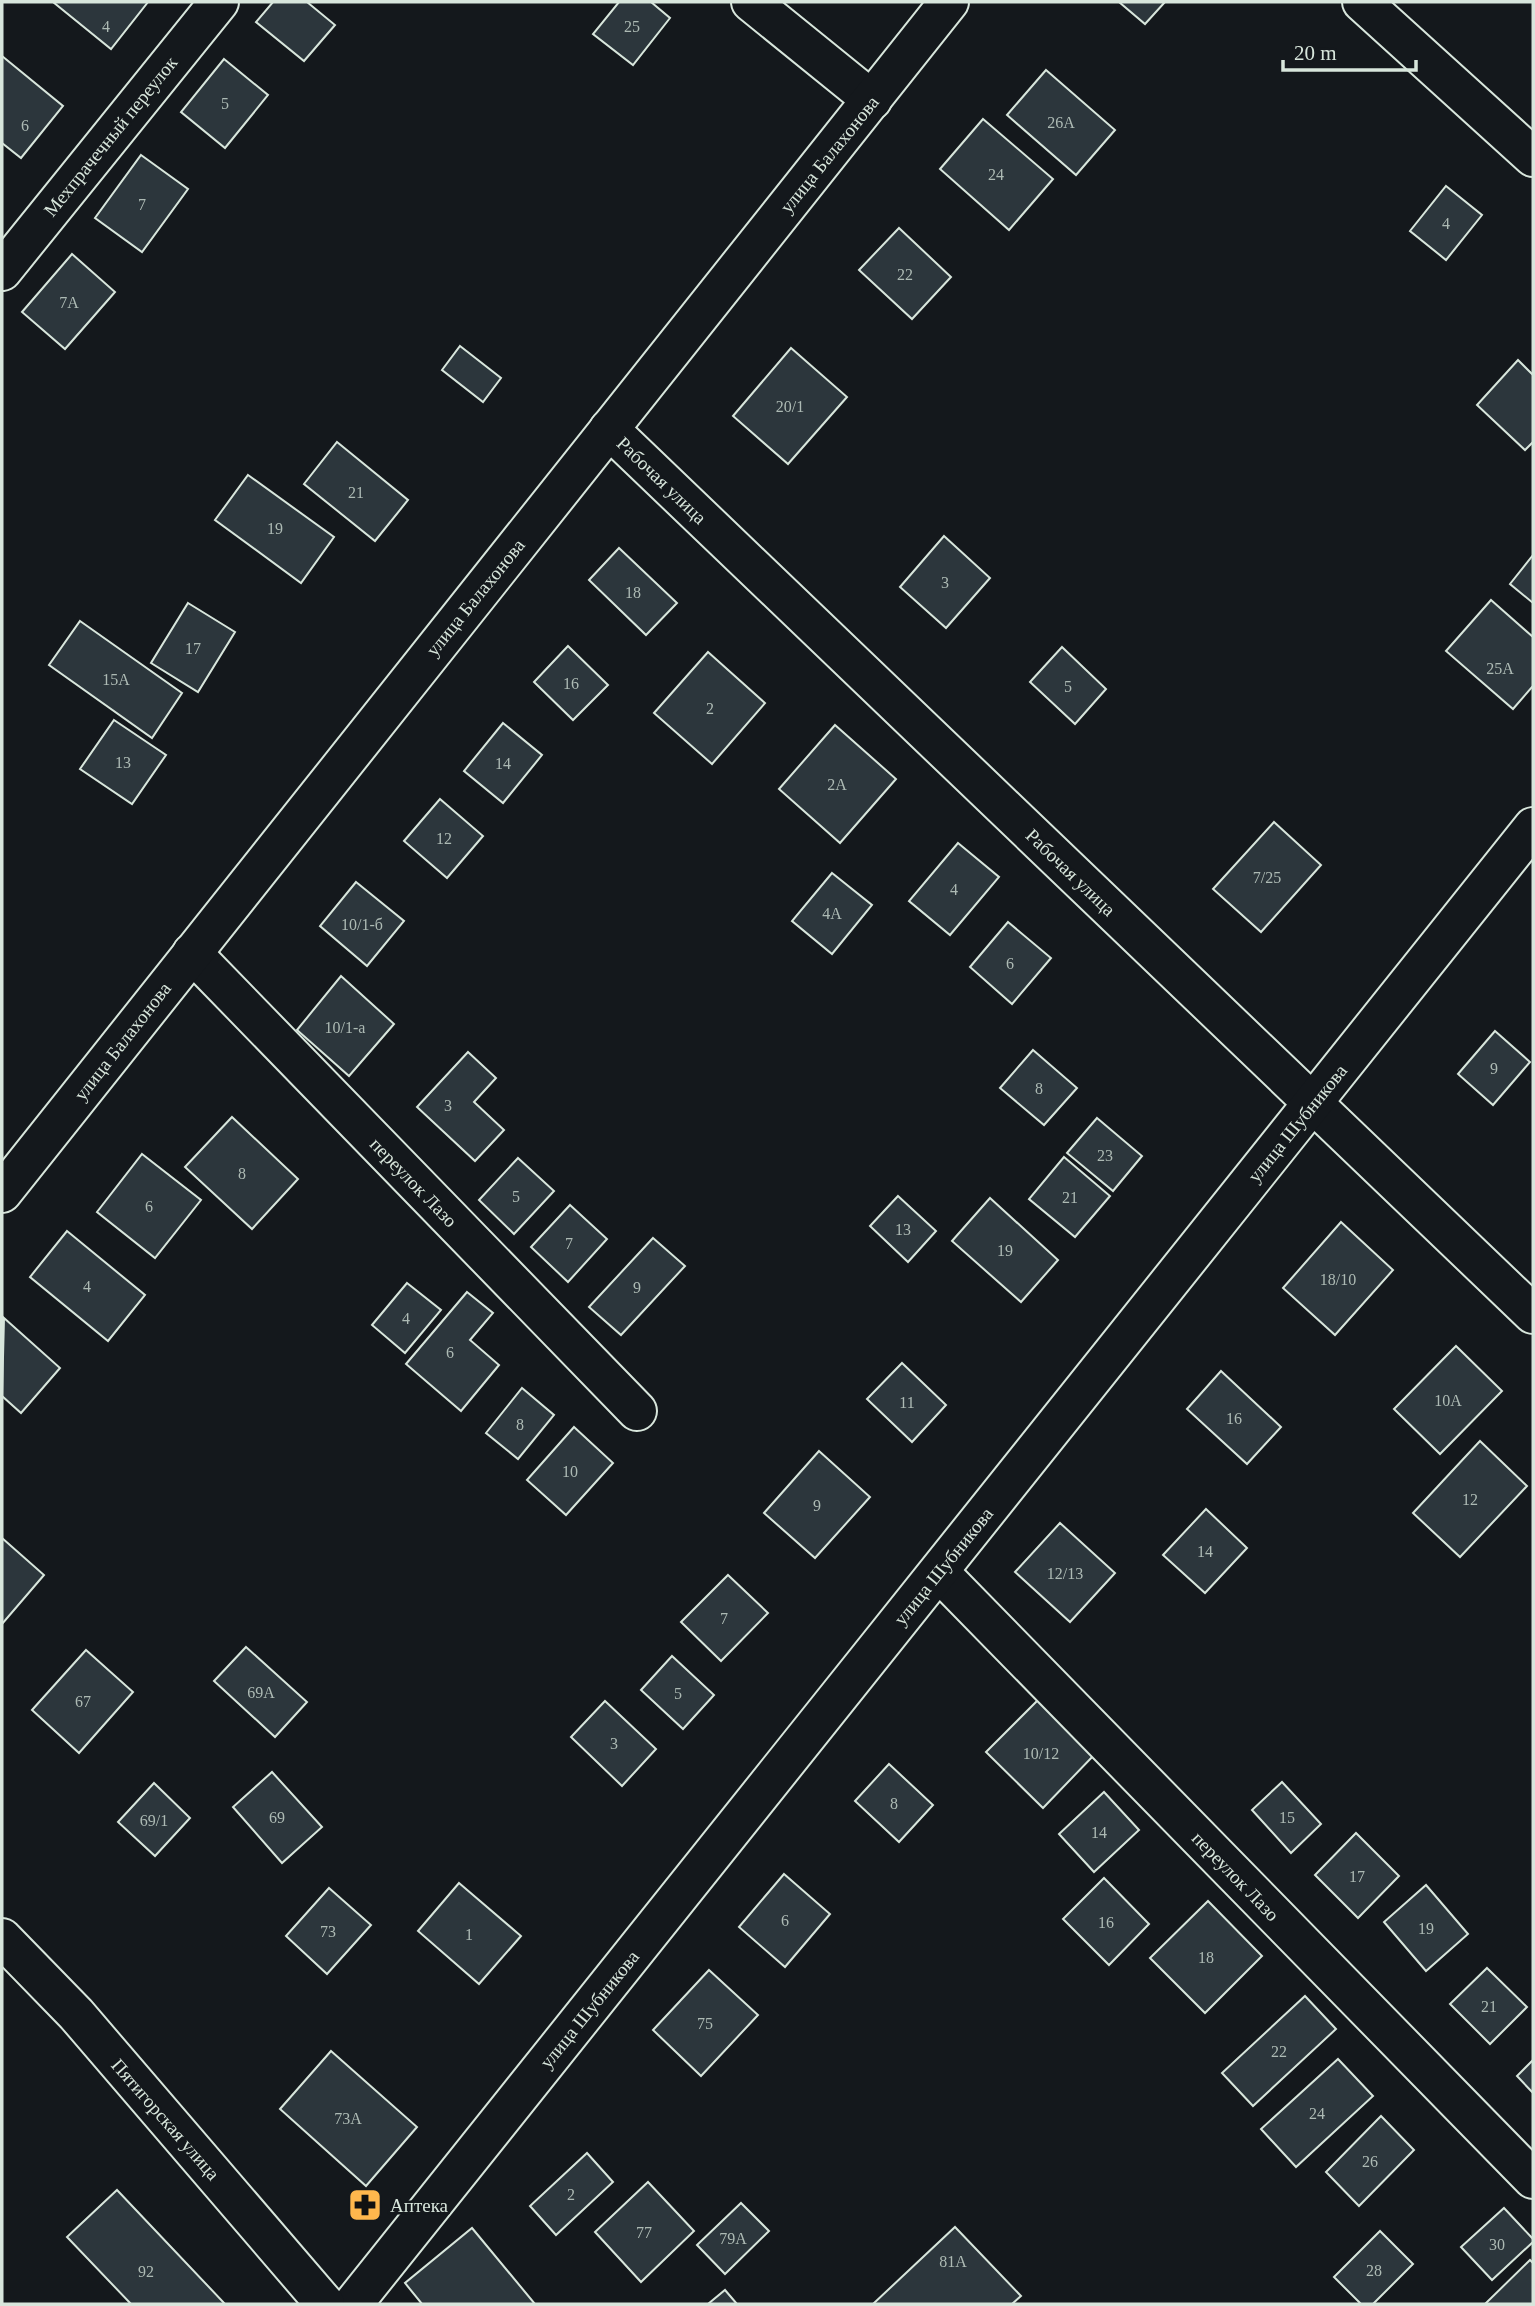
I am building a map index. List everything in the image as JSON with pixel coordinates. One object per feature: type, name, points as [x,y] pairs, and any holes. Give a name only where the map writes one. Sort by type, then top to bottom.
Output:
[{"type":"street","name":"Мехпрачечный переулок","points":[[2,271],[219,2]]},
{"type":"street","points":[[751,2],[872,100]]},
{"type":"street","name":"улица Балахонова","points":[[2,1193],[950,2]]},
{"type":"street","points":[[1362,2],[1533,157]]},
{"type":"street","name":"Рабочая улица","points":[[609,429],[1533,1314]]},
{"type":"street","name":"улица Шубникова","points":[[353,2304],[1533,827]]},
{"type":"street","name":"переулок Лазо","points":[[192,954],[637,1411]]},
{"type":"street","name":"переулок Лазо","points":[[939,1572],[1533,2179]]},
{"type":"street","name":"Пятигорская улица","points":[[2,1938],[76,2014],[325,2304]]},
{"type":"building","points":[[53,2],[148,2],[111,49]]},
{"type":"building","points":[[273,2],[307,2],[335,25],[304,61],[256,22]]},
{"type":"building","points":[[619,2],[651,2],[670,18],[633,65],[593,34]]},
{"type":"building","points":[[1119,2],[1165,2],[1145,24]]},
{"type":"building","points":[[2,56],[63,106],[21,158],[2,143]]},
{"type":"building","points":[[224,59],[268,95],[225,148],[181,112]]},
{"type":"building","points":[[1046,70],[1115,130],[1076,175],[1007,115]]},
{"type":"building","points":[[983,119],[1053,179],[1009,230],[940,169]]},
{"type":"building","points":[[141,155],[188,189],[142,252],[95,218]]},
{"type":"building","points":[[1446,186],[1482,215],[1446,260],[1410,231]]},
{"type":"building","points":[[899,228],[951,277],[912,319],[859,270]]},
{"type":"building","points":[[72,254],[115,292],[65,349],[22,312]]},
{"type":"building","points":[[460,346],[501,378],[483,402],[442,370]]},
{"type":"building","points":[[791,348],[847,397],[788,464],[733,416]]},
{"type":"building","points":[[1518,360],[1533,375],[1533,442],[1525,450],[1477,405]]},
{"type":"building","points":[[337,442],[408,500],[375,541],[304,484]]},
{"type":"building","points":[[248,475],[334,537],[301,583],[215,520]]},
{"type":"building","points":[[944,536],[990,578],[946,628],[900,587]]},
{"type":"building","points":[[619,548],[677,603],[646,635],[589,580]]},
{"type":"building","points":[[1533,555],[1533,603],[1510,584]]},
{"type":"building","points":[[1491,600],[1533,637],[1533,686],[1513,709],[1446,651]]},
{"type":"building","points":[[188,603],[235,632],[198,692],[151,663]]},
{"type":"building","points":[[80,621],[182,693],[152,738],[49,665]]},
{"type":"building","points":[[568,646],[608,685],[573,720],[534,682]]},
{"type":"building","points":[[1062,647],[1106,689],[1075,724],[1030,682]]},
{"type":"building","points":[[708,652],[765,703],[712,764],[654,713]]},
{"type":"building","points":[[114,720],[166,755],[132,804],[80,769]]},
{"type":"building","points":[[503,723],[542,755],[503,803],[464,771]]},
{"type":"building","points":[[835,725],[896,779],[840,843],[779,789]]},
{"type":"building","points":[[440,799],[483,836],[447,878],[404,841]]},
{"type":"building","points":[[1274,822],[1321,865],[1261,932],[1213,889]]},
{"type":"building","points":[[958,843],[999,877],[950,935],[909,901]]},
{"type":"building","points":[[832,873],[872,905],[832,954],[792,921]]},
{"type":"building","points":[[356,882],[404,921],[367,966],[320,926]]},
{"type":"building","points":[[1008,922],[1051,958],[1012,1004],[970,967]]},
{"type":"building","points":[[341,976],[394,1024],[349,1076],[297,1030]]},
{"type":"building","points":[[1495,1031],[1530,1062],[1493,1105],[1458,1074]]},
{"type":"building","points":[[1033,1050],[1077,1088],[1044,1125],[1000,1088]]},
{"type":"building","points":[[468,1052],[496,1078],[474,1102],[504,1130],[475,1161],[417,1107]]},
{"type":"building","points":[[232,1117],[298,1179],[252,1229],[185,1167]]},
{"type":"building","points":[[1097,1118],[1142,1156],[1113,1191],[1067,1153]]},
{"type":"building","points":[[142,1154],[201,1200],[155,1258],[97,1212]]},
{"type":"building","points":[[1064,1157],[1110,1196],[1075,1237],[1029,1199]]},
{"type":"building","points":[[518,1158],[554,1191],[514,1234],[479,1200]]},
{"type":"building","points":[[898,1196],[936,1231],[908,1262],[870,1226]]},
{"type":"building","points":[[990,1198],[1058,1260],[1021,1302],[952,1241]]},
{"type":"building","points":[[570,1205],[607,1239],[568,1282],[531,1247]]},
{"type":"building","points":[[1341,1222],[1393,1270],[1335,1335],[1283,1288]]},
{"type":"building","points":[[67,1231],[145,1295],[108,1341],[30,1277]]},
{"type":"building","points":[[653,1238],[685,1266],[621,1335],[589,1307]]},
{"type":"building","points":[[407,1283],[441,1310],[405,1353],[372,1325]]},
{"type":"building","points":[[467,1292],[493,1313],[470,1340],[499,1365],[461,1411],[406,1364]]},
{"type":"building","points":[[4,1318],[60,1368],[21,1413],[2,1396]]},
{"type":"building","points":[[1456,1346],[1502,1391],[1440,1454],[1394,1409]]},
{"type":"building","points":[[902,1363],[946,1405],[912,1442],[867,1399]]},
{"type":"building","points":[[1221,1371],[1281,1427],[1247,1464],[1187,1409]]},
{"type":"building","points":[[522,1388],[554,1415],[518,1459],[486,1433]]},
{"type":"building","points":[[574,1427],[613,1463],[566,1515],[527,1480]]},
{"type":"building","points":[[1480,1441],[1527,1486],[1460,1557],[1413,1513]]},
{"type":"building","points":[[819,1451],[870,1497],[815,1558],[764,1513]]},
{"type":"building","points":[[1206,1509],[1247,1548],[1205,1593],[1163,1555]]},
{"type":"building","points":[[1060,1523],[1115,1573],[1070,1622],[1015,1572]]},
{"type":"building","points":[[2,1538],[44,1575],[2,1624]]},
{"type":"building","points":[[728,1575],[768,1613],[721,1661],[681,1622]]},
{"type":"building","points":[[246,1647],[307,1702],[275,1737],[214,1681]]},
{"type":"building","points":[[86,1650],[133,1692],[79,1753],[32,1710]]},
{"type":"building","points":[[672,1656],[714,1695],[683,1729],[641,1690]]},
{"type":"building","points":[[1040,1698],[1096,1753],[1043,1808],[986,1752]]},
{"type":"building","points":[[605,1701],[656,1749],[622,1786],[571,1737]]},
{"type":"building","points":[[889,1764],[933,1805],[899,1842],[855,1801]]},
{"type":"building","points":[[272,1772],[322,1827],[282,1863],[233,1807]]},
{"type":"building","points":[[1282,1782],[1321,1824],[1291,1853],[1252,1810]]},
{"type":"building","points":[[154,1783],[190,1818],[155,1856],[118,1822]]},
{"type":"building","points":[[1104,1792],[1139,1830],[1094,1872],[1059,1834]]},
{"type":"building","points":[[1356,1833],[1399,1876],[1358,1918],[1315,1875]]},
{"type":"building","points":[[784,1874],[830,1914],[785,1967],[739,1927]]},
{"type":"building","points":[[1104,1878],[1149,1924],[1109,1965],[1063,1919]]},
{"type":"building","points":[[459,1883],[521,1936],[479,1984],[418,1931]]},
{"type":"building","points":[[1426,1885],[1468,1934],[1426,1971],[1384,1922]]},
{"type":"building","points":[[329,1888],[371,1925],[327,1974],[286,1936]]},
{"type":"building","points":[[1208,1901],[1262,1956],[1205,2013],[1150,1958]]},
{"type":"building","points":[[1487,1968],[1527,2007],[1490,2044],[1450,2004]]},
{"type":"building","points":[[709,1970],[758,2015],[701,2076],[653,2030]]},
{"type":"building","points":[[1305,1996],[1336,2029],[1253,2106],[1222,2073]]},
{"type":"building","points":[[331,2051],[417,2127],[366,2186],[280,2109]]},
{"type":"building","points":[[1338,2059],[1373,2096],[1296,2167],[1261,2129]]},
{"type":"building","points":[[1533,2060],[1533,2093],[1517,2076]]},
{"type":"building","points":[[1381,2116],[1414,2150],[1359,2206],[1326,2172]]},
{"type":"building","points":[[587,2153],[613,2182],[556,2235],[530,2206]]},
{"type":"building","points":[[648,2182],[694,2231],[641,2282],[595,2232]]},
{"type":"building","points":[[117,2190],[225,2304],[131,2304],[67,2237]]},
{"type":"building","points":[[741,2203],[769,2231],[725,2274],[697,2245]]},
{"type":"building","points":[[1504,2208],[1533,2242],[1492,2280],[1461,2247]]},
{"type":"building","points":[[955,2227],[1021,2296],[1012,2304],[873,2304]]},
{"type":"building","points":[[472,2228],[535,2304],[422,2304],[405,2283]]},
{"type":"building","points":[[1380,2231],[1413,2264],[1373,2304],[1361,2304],[1334,2277]]},
{"type":"building","points":[[1530,2260],[1533,2263],[1533,2304],[1485,2304]]},
{"type":"building","points":[[725,2290],[737,2304],[708,2304]]},
{"type":"place","name":"Аптека","points":[[365,2205]]}]
